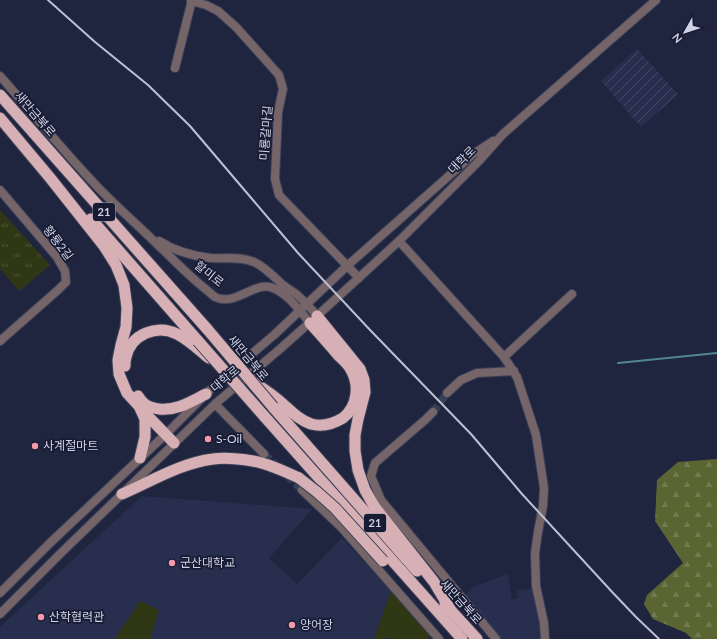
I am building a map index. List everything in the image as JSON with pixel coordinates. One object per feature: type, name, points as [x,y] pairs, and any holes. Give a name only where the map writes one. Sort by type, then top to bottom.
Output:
[{"type":"highway","name":"새만금북로","points":[[0,94],[208,330],[248,378],[277,405],[477,639]]},
{"type":"highway","name":"새만금북로","points":[[0,115],[194,342],[222,369],[462,639]]},
{"type":"highway","points":[[0,118],[51,179],[99,240],[116,265],[124,285],[127,308],[126,327],[118,360],[119,374],[126,393],[174,443]]},
{"type":"highway","points":[[277,405],[300,419],[313,424],[324,425],[336,422],[345,416],[351,409],[357,391],[356,381],[350,368],[314,320]]},
{"type":"highway","points":[[314,320],[360,369],[364,380],[365,392],[355,435],[355,451],[358,470],[365,490],[374,506],[434,582],[450,609]]},
{"type":"highway","points":[[194,342],[167,330],[156,330],[146,333],[137,338],[130,347],[126,356],[126,375],[130,387],[138,397],[147,406],[154,408],[163,410],[173,409],[206,394]]},
{"type":"highway","points":[[139,406],[145,419],[146,429],[140,458]]},
{"type":"highway","points":[[122,494],[176,469],[194,463],[214,459],[253,461],[276,468],[299,478],[317,492],[335,508],[383,561],[421,593]]},
{"type":"street","name":"대학로","points":[[0,593],[51,542],[166,434],[206,394],[274,335],[347,266],[472,155],[503,134],[656,0]]},
{"type":"street","name":"미룡갈마길","points":[[175,68],[191,1],[206,5],[218,11],[236,27],[279,75],[283,89],[278,112],[275,179],[279,195],[359,278]]},
{"type":"street","name":"할미로","points":[[0,76],[91,180],[116,206],[196,282],[215,296],[225,300],[235,298],[257,288],[271,287],[285,295],[300,311],[314,320]]},
{"type":"street","name":"대학로","points":[[0,614],[215,404],[314,320],[399,241],[479,161],[503,134]]},
{"type":"street","name":"황룡2길","points":[[0,341],[66,282],[64,271],[57,257],[1,193]]},
{"type":"street","name":"할미로","points":[[140,228],[165,245],[184,253],[213,258],[237,258],[254,262],[308,304],[314,320]]},
{"type":"street","points":[[399,241],[504,357],[517,376],[536,435],[544,488],[543,506],[535,553],[536,586],[544,623],[545,639]]},
{"type":"street","points":[[504,357],[572,294]]},
{"type":"street","points":[[446,393],[460,380],[477,373],[514,371]]},
{"type":"street","points":[[215,404],[264,454]]},
{"type":"street","points":[[433,412],[375,463],[372,476],[381,500],[496,639]]},
{"type":"street","points":[[302,490],[341,527],[439,639]]},
{"type":"shaded area","points":[[637,49],[678,94],[641,127],[601,81]]},
{"type":"shaded area","name":"군산대학교","points":[[142,496],[312,509],[269,558],[297,584],[342,538],[391,591],[374,639],[0,639],[0,627]]},
{"type":"shaded area","points":[[508,574],[512,600],[518,598],[517,591],[534,588],[542,639],[498,639],[464,596],[473,587]]},
{"type":"green space","points":[[0,210],[50,265],[19,291],[0,269]]},
{"type":"green space","points":[[717,459],[717,639],[692,639],[686,633],[653,619],[644,604],[647,595],[683,563],[655,521],[657,480],[678,462]]},
{"type":"green space","points":[[391,591],[430,636],[428,639],[374,639]]},
{"type":"green space","points":[[140,601],[159,610],[150,639],[115,639]]},
{"type":"waterway","points":[[618,363],[717,353]]},
{"type":"tunnel","points":[[433,412],[447,393]]},
{"type":"tunnel","points":[[264,454],[278,467]]},
{"type":"tunnel","points":[[287,475],[302,490]]},
{"type":"railway","points":[[48,0],[95,42],[148,85],[190,126],[298,253],[471,434],[522,494],[614,594],[659,639]]},
{"type":"place","name":"S-Oil","points":[[208,439]]},
{"type":"place","name":"사계절마트","points":[[35,446]]},
{"type":"place","name":"군산대학교","points":[[172,563]]},
{"type":"place","name":"산학협력관","points":[[41,617]]},
{"type":"place","name":"양어장","points":[[292,625]]}]
